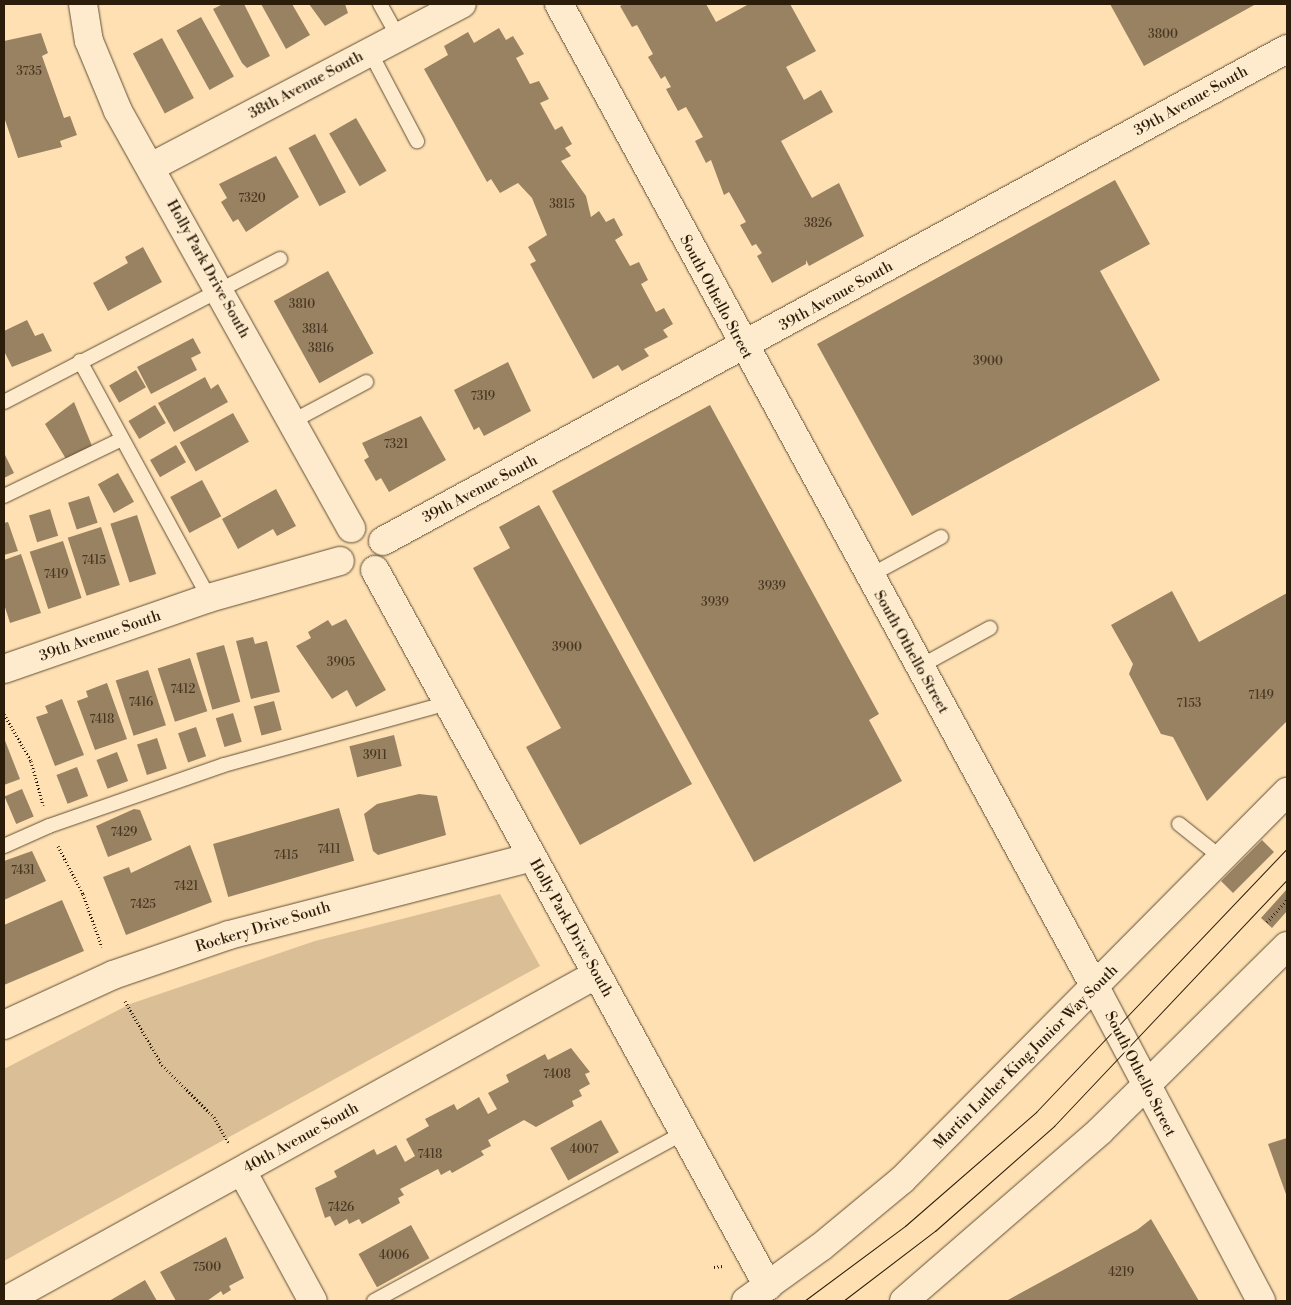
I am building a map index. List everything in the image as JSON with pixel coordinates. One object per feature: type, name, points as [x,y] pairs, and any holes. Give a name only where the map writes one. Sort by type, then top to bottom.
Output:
[{"type":"street","name":"Holly Park Drive South","points":[[83,4],[100,72],[351,528]]},
{"type":"street","name":"38th Avenue South","points":[[151,167],[462,4]]},
{"type":"street","name":"South Othello Street","points":[[558,4],[742,346],[1096,989],[1146,1087],[1261,1301]]},
{"type":"street","name":"39th Avenue South","points":[[383,541],[1287,49]]},
{"type":"street","points":[[369,527],[383,541],[385,553],[374,570],[354,573],[340,561],[338,542],[351,528],[369,527]]},
{"type":"street","name":"39th Avenue South","points":[[4,669],[208,598],[340,561]]},
{"type":"street","name":"Holly Park Drive South","points":[[374,570],[597,974],[682,1134],[768,1286]]},
{"type":"street","name":"Martin Luther King Junior Way South","points":[[746,1301],[768,1286],[902,1180],[1096,989],[1287,792]]},
{"type":"street","name":"Rockery Drive South","points":[[4,1025],[113,975],[229,935],[532,857]]},
{"type":"street","points":[[904,1301],[1146,1087],[1287,946]]},
{"type":"street","name":"40th Avenue South","points":[[5,1301],[597,974]]},
{"type":"street","points":[[242,1171],[313,1301]]},
{"type":"lane","points":[[380,4],[398,36]]},
{"type":"lane","points":[[370,52],[416,141]]},
{"type":"lane","points":[[4,402],[280,258]]},
{"type":"lane","points":[[80,361],[208,598]]},
{"type":"lane","points":[[293,421],[366,382]]},
{"type":"lane","points":[[4,496],[122,440]]},
{"type":"lane","points":[[869,576],[941,537]]},
{"type":"lane","points":[[919,667],[990,628]]},
{"type":"lane","points":[[4,846],[224,765],[447,702]]},
{"type":"lane","points":[[1179,824],[1223,859]]},
{"type":"lane","points":[[374,1301],[682,1134]]},
{"type":"path","points":[[122,996],[162,1065],[214,1117],[228,1142]]},
{"type":"path","points":[[714,1267],[726,1266]]},
{"type":"shaded area","points":[[500,894],[540,966],[4,1261],[4,1069],[130,1004],[315,941]]},
{"type":"building","points":[[223,4],[244,4],[270,56],[247,68],[242,63],[213,9]]},
{"type":"building","points":[[261,4],[292,4],[310,35],[286,49]]},
{"type":"building","points":[[309,4],[345,4],[348,13],[325,26]]},
{"type":"building","points":[[624,4],[706,4],[716,22],[749,4],[790,4],[816,51],[786,67],[804,100],[821,90],[833,112],[781,141],[812,198],[839,183],[864,236],[809,266],[806,260],[806,264],[772,283],[757,256],[762,253],[756,244],[752,246],[740,225],[746,222],[729,192],[724,195],[711,160],[706,163],[695,141],[703,137],[686,107],[678,111],[666,89],[671,87],[665,76],[661,79],[648,57],[653,54],[637,25],[632,27],[620,6]]},
{"type":"building","points":[[1110,4],[1256,4],[1144,66]]},
{"type":"building","points":[[201,17],[234,76],[209,90],[177,31]]},
{"type":"building","points":[[499,28],[506,40],[513,36],[524,54],[516,58],[530,84],[539,81],[549,99],[540,103],[555,130],[562,126],[572,144],[565,148],[571,156],[561,161],[586,196],[591,217],[599,211],[606,222],[614,218],[623,235],[615,240],[630,266],[639,262],[648,280],[641,284],[656,312],[664,308],[673,324],[663,330],[668,337],[644,349],[649,356],[622,371],[618,365],[593,379],[530,264],[536,261],[528,247],[547,235],[532,198],[518,183],[500,193],[491,179],[487,182],[424,69],[448,55],[444,46],[468,32],[474,43]]},
{"type":"building","points":[[41,33],[48,53],[42,56],[64,118],[70,116],[77,135],[60,141],[62,147],[18,158],[4,117],[4,41]]},
{"type":"building","points":[[162,38],[194,98],[165,114],[133,53]]},
{"type":"building","points":[[356,118],[387,171],[360,186],[329,134]]},
{"type":"building","points":[[315,134],[346,192],[319,206],[289,148]]},
{"type":"building","points":[[276,156],[299,197],[246,232],[238,219],[233,222],[221,202],[227,198],[219,184]]},
{"type":"building","points":[[1115,180],[1150,244],[1100,271],[1160,380],[912,516],[817,344]]},
{"type":"building","points":[[143,247],[162,282],[108,311],[93,283],[128,263],[125,257]]},
{"type":"building","points":[[328,271],[374,353],[319,383],[274,301]]},
{"type":"building","points":[[27,320],[35,336],[43,333],[52,351],[12,367],[4,351],[4,331]]},
{"type":"building","points":[[193,338],[201,353],[191,358],[197,370],[151,394],[137,367]]},
{"type":"building","points":[[508,362],[531,411],[484,436],[479,427],[474,430],[454,390]]},
{"type":"building","points":[[136,370],[146,387],[119,403],[109,386]]},
{"type":"building","points":[[205,377],[211,389],[218,384],[228,402],[174,432],[158,403]]},
{"type":"building","points":[[74,402],[92,446],[66,459],[45,424]]},
{"type":"building","points":[[155,405],[166,423],[139,439],[128,421]]},
{"type":"building","points":[[710,405],[879,714],[869,720],[902,781],[754,862],[552,491]]},
{"type":"building","points":[[233,413],[249,442],[196,471],[180,443]]},
{"type":"building","points":[[421,416],[446,460],[389,492],[381,478],[376,481],[364,460],[369,457],[362,443]]},
{"type":"building","points":[[176,445],[186,462],[160,477],[150,460]]},
{"type":"building","points":[[4,453],[14,473],[4,478]]},
{"type":"building","points":[[118,473],[134,502],[114,513],[98,484]]},
{"type":"building","points":[[202,480],[221,516],[189,533],[170,497]]},
{"type":"building","points":[[276,489],[296,526],[277,536],[273,529],[238,549],[222,519]]},
{"type":"building","points":[[89,496],[98,523],[77,529],[68,503]]},
{"type":"building","points":[[539,505],[692,784],[580,845],[526,747],[561,728],[473,568],[510,548],[499,527]]},
{"type":"building","points":[[50,509],[58,536],[37,542],[29,515]]},
{"type":"building","points":[[137,515],[156,574],[130,583],[110,524]]},
{"type":"building","points":[[8,522],[18,551],[4,555],[4,523]]},
{"type":"building","points":[[101,527],[120,585],[87,596],[68,538]]},
{"type":"building","points":[[63,541],[82,598],[48,609],[30,552]]},
{"type":"building","points":[[21,554],[41,613],[10,623],[4,604],[4,560]]},
{"type":"building","points":[[1172,591],[1199,642],[1287,593],[1287,721],[1207,801],[1173,737],[1161,734],[1129,674],[1133,664],[1111,625]]},
{"type":"building","points":[[346,619],[386,690],[356,707],[347,690],[332,699],[296,646],[311,638],[308,632],[328,620],[332,626]]},
{"type":"building","points":[[253,637],[255,644],[267,641],[280,692],[251,699],[236,641]]},
{"type":"building","points":[[224,645],[240,702],[212,710],[196,653]]},
{"type":"building","points":[[190,658],[207,711],[175,722],[158,669]]},
{"type":"building","points":[[148,670],[166,725],[134,736],[116,681]]},
{"type":"building","points":[[107,683],[127,739],[95,750],[77,701],[88,697],[86,691]]},
{"type":"building","points":[[62,699],[84,755],[55,766],[36,717],[48,713],[45,706]]},
{"type":"building","points":[[274,701],[282,730],[261,735],[254,706]]},
{"type":"building","points":[[233,713],[242,742],[225,747],[216,718]]},
{"type":"building","points":[[196,727],[206,756],[188,762],[178,733]]},
{"type":"building","points":[[394,735],[402,766],[357,777],[349,746]]},
{"type":"building","points":[[4,738],[20,779],[4,785]]},
{"type":"building","points":[[157,738],[167,768],[147,775],[137,744]]},
{"type":"building","points":[[117,752],[128,781],[108,789],[96,760]]},
{"type":"building","points":[[77,767],[88,796],[68,804],[56,775]]},
{"type":"building","points":[[22,789],[34,817],[16,824],[5,796]]},
{"type":"building","points":[[419,794],[437,796],[446,835],[378,855],[373,851],[364,814],[377,804]]},
{"type":"building","points":[[339,808],[354,861],[228,897],[213,844]]},
{"type":"building","points":[[134,809],[140,810],[152,840],[108,857],[96,826]]},
{"type":"building","points":[[1262,840],[1274,852],[1233,893],[1221,881]]},
{"type":"building","points":[[190,845],[212,902],[126,935],[103,877],[129,867],[131,873]]},
{"type":"building","points":[[32,851],[46,881],[4,900],[4,861]]},
{"type":"building","points":[[1287,889],[1287,911],[1272,928],[1261,918]]},
{"type":"building","points":[[62,900],[84,951],[4,985],[4,925]]},
{"type":"building","points":[[571,1048],[590,1072],[585,1074],[590,1084],[579,1090],[582,1096],[572,1101],[574,1106],[536,1127],[524,1120],[488,1140],[491,1146],[481,1151],[484,1155],[452,1173],[450,1170],[441,1175],[438,1169],[400,1189],[404,1195],[398,1198],[400,1203],[362,1224],[359,1219],[349,1224],[347,1219],[335,1226],[330,1216],[325,1218],[315,1188],[337,1177],[334,1171],[374,1149],[377,1155],[396,1145],[405,1162],[415,1156],[406,1139],[429,1126],[425,1119],[454,1104],[457,1110],[479,1097],[488,1114],[497,1109],[488,1093],[509,1082],[506,1075],[545,1054],[548,1060]]},
{"type":"building","points":[[601,1120],[619,1152],[568,1180],[550,1148]]},
{"type":"building","points":[[1287,1138],[1287,1197],[1268,1144]]},
{"type":"building","points":[[1151,1219],[1199,1301],[1006,1301],[1137,1230]]},
{"type":"building","points":[[411,1225],[429,1258],[377,1287],[359,1254]]},
{"type":"building","points":[[226,1237],[244,1278],[229,1286],[231,1290],[223,1295],[221,1291],[207,1301],[176,1301],[160,1272]]},
{"type":"building","points":[[145,1280],[157,1301],[109,1301]]},
{"type":"tram line","points":[[804,1301],[905,1226],[1036,1112],[1287,848]]},
{"type":"tram line","points":[[843,1301],[935,1231],[1054,1126],[1287,880]]}]
